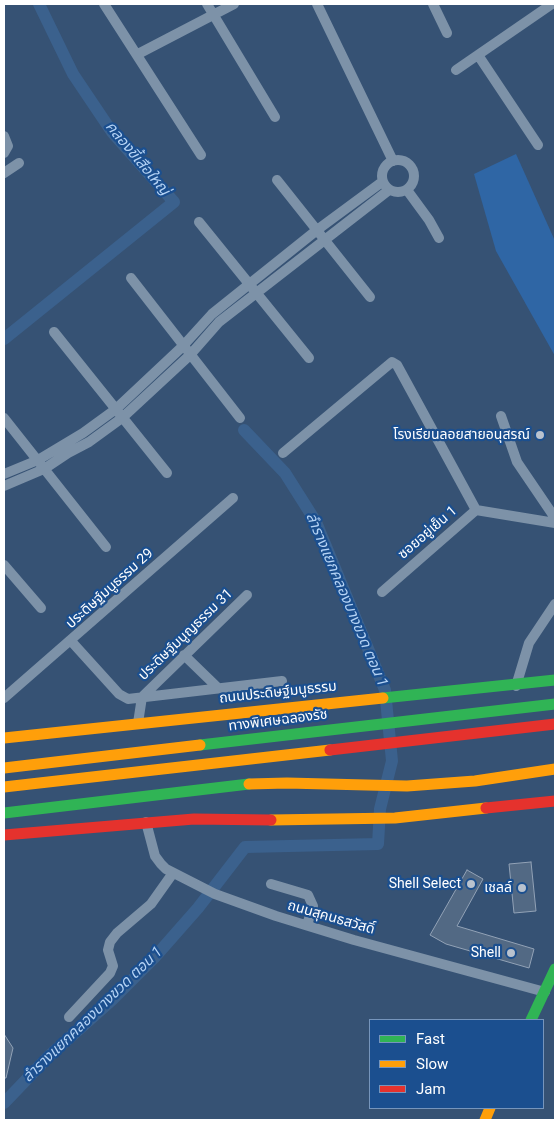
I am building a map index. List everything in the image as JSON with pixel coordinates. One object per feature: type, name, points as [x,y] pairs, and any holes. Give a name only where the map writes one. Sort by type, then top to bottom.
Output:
[{"type":"main road","name":"ถนนประดิษฐ์มนูธรรม","points":[[4,738],[380,698],[516,686],[555,680]]},
{"type":"main road","name":"ทางพิเศษฉลองรัช","points":[[4,768],[555,704]]},
{"type":"main road","points":[[4,787],[555,724]]},
{"type":"main road","points":[[4,813],[235,785],[287,783],[395,786],[476,781],[555,770]]},
{"type":"main road","points":[[4,835],[146,822],[243,818],[374,819],[555,801]]},
{"type":"main road","points":[[531,1019],[555,970]]},
{"type":"street","points":[[104,4],[138,54],[201,155]]},
{"type":"street","points":[[207,4],[275,116]]},
{"type":"street","points":[[138,54],[215,16],[234,4]]},
{"type":"street","points":[[317,4],[393,160]]},
{"type":"street","points":[[433,4],[447,33]]},
{"type":"street","points":[[456,70],[552,4]]},
{"type":"street","points":[[478,55],[538,145]]},
{"type":"street","points":[[4,136],[8,146],[4,153]]},
{"type":"street","points":[[393,160],[401,160],[413,170],[412,184],[407,190],[398,193],[389,190],[382,182],[383,169],[393,160]]},
{"type":"street","points":[[4,173],[19,163]]},
{"type":"street","points":[[278,180],[370,297]]},
{"type":"street","points":[[4,486],[44,470],[68,452],[89,442],[317,230],[382,182]]},
{"type":"street","points":[[254,288],[326,240],[389,190]]},
{"type":"street","points":[[407,190],[430,220],[439,238]]},
{"type":"street","points":[[199,222],[309,358]]},
{"type":"street","points":[[131,278],[240,418]]},
{"type":"street","points":[[54,332],[167,473]]},
{"type":"street","points":[[283,453],[392,362],[397,365],[476,510]]},
{"type":"street","points":[[4,474],[38,460],[119,413]]},
{"type":"street","points":[[501,416],[517,462],[555,518]]},
{"type":"street","points":[[4,418],[106,547]]},
{"type":"street","name":"ประดิษฐ์มนูธรรม 29","points":[[4,698],[8,692],[71,641],[232,498]]},
{"type":"street","name":"ซอยอยู่เย็น 1","points":[[382,592],[476,510],[555,523]]},
{"type":"street","points":[[4,564],[41,608]]},
{"type":"street","name":"ประดิษฐ์มนูญธรรม 31","points":[[138,723],[142,697],[247,595]]},
{"type":"street","points":[[516,686],[529,644],[555,604]]},
{"type":"street","points":[[71,641],[122,698],[128,699],[282,680]]},
{"type":"street","points":[[184,655],[216,688]]},
{"type":"street","name":"ถนนสุคนธสวัสดิ์","points":[[146,822],[155,856],[166,869],[215,894],[276,916],[544,992]]},
{"type":"street","points":[[69,1016],[110,972],[113,966],[108,950],[110,942],[117,933],[151,904],[173,873]]},
{"type":"street","points":[[272,884],[308,896],[313,906],[307,925]]},
{"type":"shaded area","points":[[516,154],[555,241],[555,356],[496,251],[474,174]]},
{"type":"building","name":"เชลล์","points":[[531,862],[536,911],[514,913],[509,864]]},
{"type":"building","points":[[467,870],[483,879],[457,926],[534,949],[529,968],[446,944],[430,935]]},
{"type":"building","points":[[4,1034],[13,1048],[6,1078],[4,1078]]},
{"type":"waterway","name":"คลองขี้เสือใหญ่","points":[[4,339],[174,202],[112,132],[73,74],[39,4]]},
{"type":"waterway","name":"ลำรางแยกคลองบางขวด ตอน 1","points":[[4,1103],[49,1056],[113,999],[154,958],[198,908],[245,847],[378,844],[380,809],[392,761],[385,690],[316,522],[285,473],[244,430]]},
{"type":"traffic: fast","points":[[383,698],[555,680]]},
{"type":"traffic: fast","points":[[200,745],[555,704]]},
{"type":"traffic: fast","points":[[4,813],[249,784]]},
{"type":"traffic: fast","points":[[531,1019],[555,969]]},
{"type":"traffic: slow","points":[[4,738],[383,698]]},
{"type":"traffic: slow","points":[[4,768],[200,745]]},
{"type":"traffic: slow","points":[[4,787],[330,750]]},
{"type":"traffic: slow","points":[[249,784],[407,786],[475,781],[555,769]]},
{"type":"traffic: slow","points":[[271,820],[395,818],[486,808]]},
{"type":"traffic: slow","points":[[485,1120],[490,1109]]},
{"type":"traffic: jam","points":[[330,750],[555,724]]},
{"type":"traffic: jam","points":[[486,808],[555,801]]},
{"type":"traffic: jam","points":[[4,835],[194,819],[271,820]]},
{"type":"place","name":"โรงเรียนลอยสายอนุสรณ์","points":[[540,435]]},
{"type":"place","name":"Shell Select","points":[[471,884]]},
{"type":"place","name":"เชลล์","points":[[522,888]]},
{"type":"place","name":"Shell","points":[[511,953]]}]
